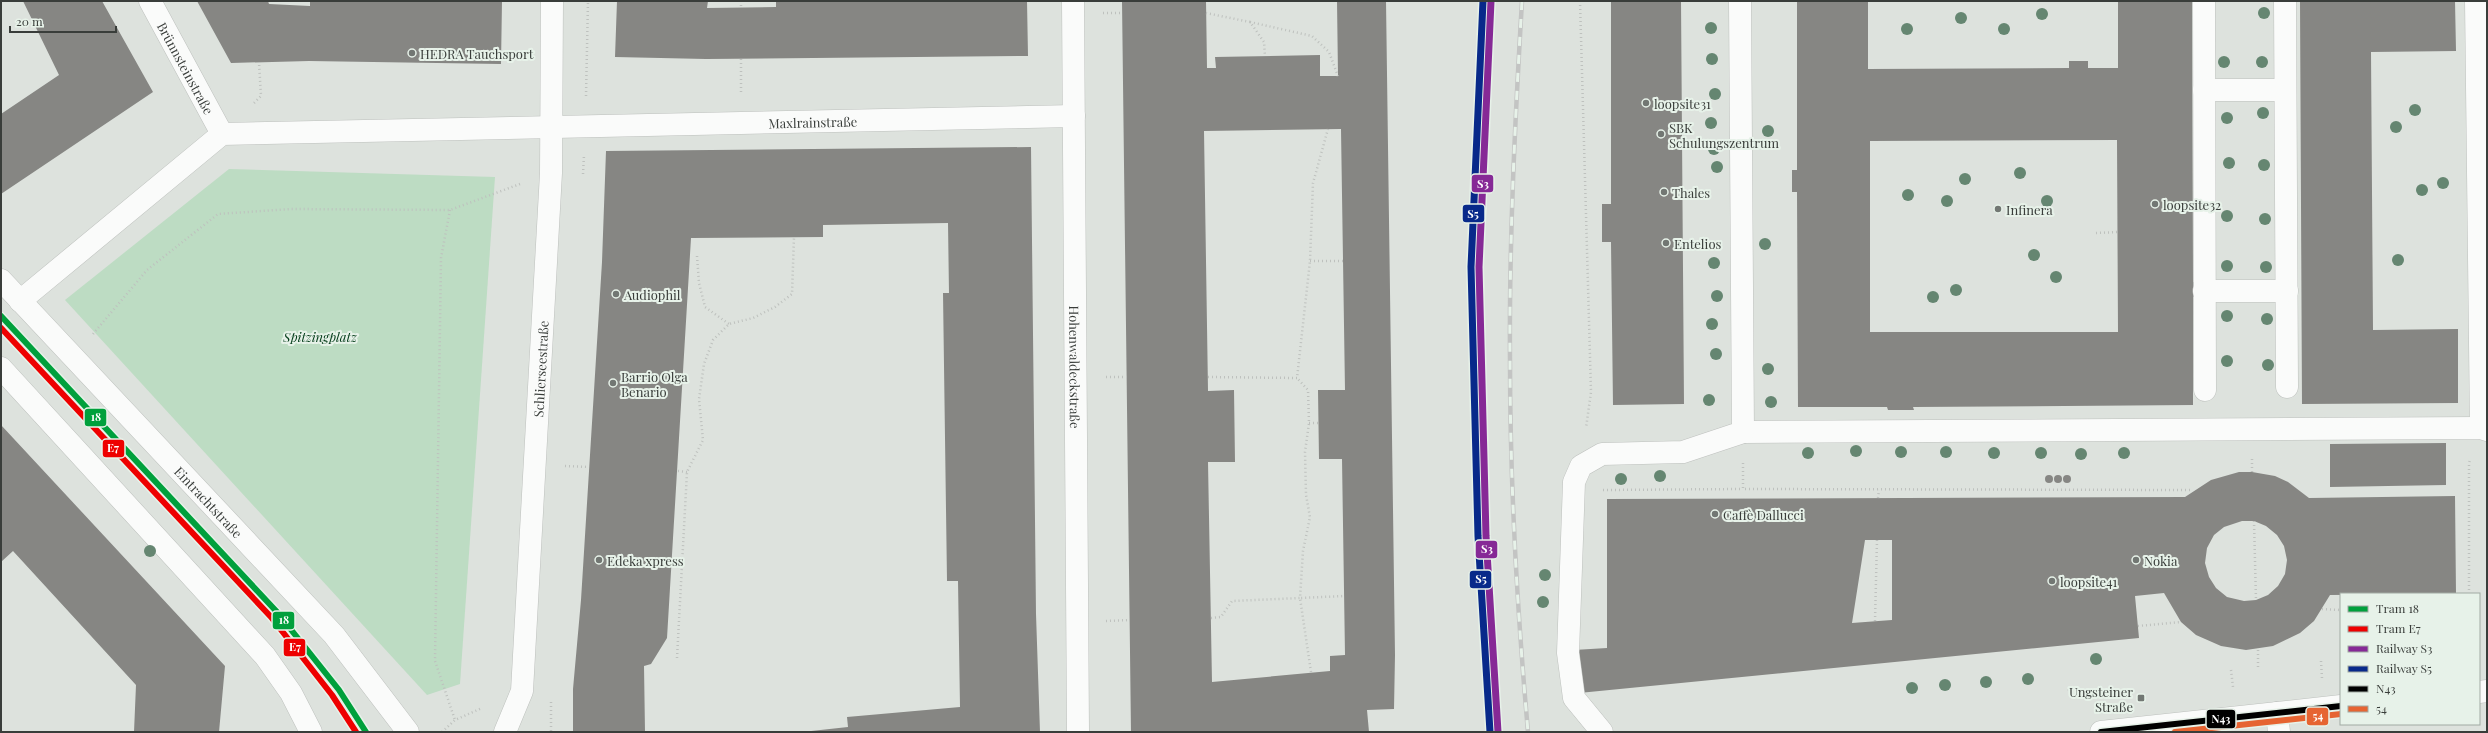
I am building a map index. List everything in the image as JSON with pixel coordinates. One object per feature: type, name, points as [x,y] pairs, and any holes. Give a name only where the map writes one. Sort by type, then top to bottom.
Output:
[{"type":"street","name":"Brünnsteinstraße","points":[[150,1],[222,134]]},
{"type":"street","name":"Schlierseestraße","points":[[505,732],[522,691],[525,650],[551,173],[552,1]]},
{"type":"street","name":"Hohenwaldeckstraße","points":[[1073,1],[1078,732]]},
{"type":"street","points":[[1740,1],[1743,432]]},
{"type":"street","points":[[2204,1],[2205,390]]},
{"type":"street","points":[[2285,1],[2287,387]]},
{"type":"street","points":[[1602,732],[1574,698],[1568,653],[1574,482],[1581,466],[1602,454],[1683,452],[1743,432],[2484,429],[2476,1]]},
{"type":"street","points":[[2204,90],[2285,90]]},
{"type":"street","name":"Maxlrainstraße","points":[[551,127],[1074,116]]},
{"type":"street","points":[[20,301],[222,134],[551,127]]},
{"type":"street","name":"Eintrachtstraße","points":[[1,280],[334,635],[408,732]]},
{"type":"street","points":[[2204,291],[2287,291]]},
{"type":"street","points":[[1,368],[265,656],[291,693],[311,732]]},
{"type":"street","points":[[2101,732],[2278,723],[2340,706]]},
{"type":"path","points":[[586,126],[588,1]]},
{"type":"path","points":[[741,1],[741,8]]},
{"type":"path","points":[[1580,1],[1591,392],[1581,466]]},
{"type":"path","points":[[1206,13],[1312,36],[1329,52],[1338,76]]},
{"type":"path","points":[[1250,22],[1264,42],[1265,56]]},
{"type":"path","points":[[1297,378],[1310,261],[1313,183],[1328,129]]},
{"type":"path","points":[[70,353],[87,342],[147,270],[218,214],[291,209],[450,210],[551,173]]},
{"type":"path","points":[[450,210],[441,258],[435,661],[455,720]]},
{"type":"path","points":[[2096,233],[2118,232]]},
{"type":"path","points":[[677,658],[687,472],[703,440],[699,399],[704,364],[713,340],[729,324],[753,318],[775,307],[792,294],[794,237]]},
{"type":"path","points":[[697,256],[698,283],[705,307],[729,324]]},
{"type":"path","points":[[1310,261],[1343,261]]},
{"type":"path","points":[[1208,378],[1297,378],[1308,390],[1309,423],[1305,452],[1306,494],[1310,517],[1303,551],[1300,598],[1311,672]]},
{"type":"path","points":[[1309,423],[1319,423]]},
{"type":"path","points":[[2469,593],[2469,464],[2484,429]]},
{"type":"path","points":[[1743,432],[1743,489]]},
{"type":"path","points":[[564,466],[589,467]]},
{"type":"path","points":[[678,471],[687,472]]},
{"type":"path","points":[[1600,490],[2193,490]]},
{"type":"path","points":[[1878,490],[1878,498]]},
{"type":"path","points":[[2254,521],[2256,600]]},
{"type":"path","points":[[1876,621],[1877,540]]},
{"type":"path","points":[[1211,618],[1221,617],[1232,601],[1344,596]]},
{"type":"path","points":[[2322,609],[2340,610]]},
{"type":"path","points":[[2138,626],[2181,622]]},
{"type":"path","points":[[2258,650],[2258,668]]},
{"type":"path","points":[[2068,689],[2075,695]]},
{"type":"green space","name":"Spitzingplatz","points":[[229,169],[495,177],[460,684],[427,695],[65,300]]},
{"type":"building","points":[[23,1],[102,1],[153,92],[1,194],[1,114],[59,75]]},
{"type":"building","points":[[197,1],[268,1],[269,4],[310,6],[310,1],[502,1],[501,64],[309,61],[231,63]]},
{"type":"building","points":[[617,1],[708,1],[707,8],[776,7],[776,1],[1027,1],[1028,56],[706,59],[615,57]]},
{"type":"building","points":[[1122,1],[1206,1],[1207,68],[1216,68],[1215,57],[1320,55],[1320,76],[1338,76],[1337,1],[1386,1],[1395,655],[1394,709],[1367,710],[1369,732],[1131,732]],"holes":[[[1341,129],[1345,390],[1318,390],[1319,459],[1342,459],[1345,655],[1330,656],[1330,671],[1212,682],[1208,462],[1235,462],[1234,390],[1208,391],[1204,131]]]},
{"type":"building","name":"loopsite31","points":[[1611,1],[1681,1],[1684,404],[1613,405],[1611,242],[1602,242],[1602,204],[1611,204]]},
{"type":"building","name":"loopsite32","points":[[1797,1],[1868,1],[1868,69],[2069,68],[2069,61],[2088,61],[2088,68],[2118,68],[2118,1],[2192,1],[2193,282],[2195,282],[2195,297],[2193,297],[2193,405],[1913,407],[1914,410],[1888,410],[1887,407],[1798,407],[1797,192],[1792,192],[1792,170],[1797,170]],"holes":[[[2117,140],[2118,332],[1870,332],[1870,141]]]},
{"type":"building","points":[[2300,1],[2455,1],[2456,51],[2371,52],[2373,330],[2458,329],[2458,403],[2302,404]]},
{"type":"building","points":[[1031,147],[1036,614],[1040,732],[802,732],[848,727],[847,717],[960,707],[958,581],[947,581],[943,293],[949,293],[948,223],[823,225],[823,237],[691,238],[667,638],[651,664],[644,666],[645,732],[573,732],[573,689],[581,600],[602,262],[606,151]]},
{"type":"building","points":[[1,425],[225,666],[219,732],[134,732],[136,685],[13,551],[1,562]]},
{"type":"building","points":[[2446,443],[2446,485],[2330,487],[2330,444]]},
{"type":"building","name":"loopsite41","points":[[2239,472],[2252,472],[2275,476],[2288,482],[2309,498],[2455,496],[2456,593],[2340,593],[2340,595],[2330,595],[2314,621],[2300,633],[2273,646],[2246,650],[2221,646],[2196,635],[2181,622],[2164,593],[2135,596],[2139,638],[1579,693],[1574,650],[1607,648],[1607,499],[2185,497],[2211,480]],"holes":[[[2242,521],[2254,521],[2266,526],[2277,535],[2284,546],[2287,560],[2285,574],[2278,586],[2268,595],[2256,600],[2244,601],[2227,597],[2216,588],[2209,577],[2205,563],[2207,548],[2214,535],[2224,527]],[[1865,540],[1892,540],[1892,620],[1852,623]]]},
{"type":"building","points":[[2047,475],[2051,475],[2053,479],[2051,483],[2047,483],[2045,481],[2045,477]]},
{"type":"building","points":[[2056,475],[2060,475],[2062,479],[2060,483],[2056,483],[2054,481],[2054,477]]},
{"type":"building","points":[[2065,475],[2069,475],[2071,479],[2069,483],[2065,483],[2063,481],[2063,477]]},
{"type":"railway","points":[[1522,1],[1512,226],[1510,407],[1515,547],[1528,732]]},
{"type":"tram line","name":"18","points":[[1,316],[277,612],[339,690],[366,732]]},
{"type":"tram line","name":"E7","points":[[1,328],[271,617],[332,695],[356,732]]},
{"type":"rail line","name":"S5","points":[[1483,1],[1471,267],[1478,536],[1490,732]]},
{"type":"rail line","name":"S3","points":[[1491,1],[1479,267],[1486,536],[1498,732]]},
{"type":"transit line","name":"N43","points":[[2101,732],[2340,706]]},
{"type":"transit line","name":"54","points":[[2175,732],[2340,714]]},
{"type":"place","name":"HEDRA Tauchsport","points":[[412,53]]},
{"type":"place","name":"loopsite31","points":[[1646,103]]},
{"type":"place","name":"SBK Schulungszentrum","points":[[1661,134]]},
{"type":"place","name":"Thales","points":[[1664,192]]},
{"type":"place","name":"loopsite32","points":[[2155,204]]},
{"type":"place","name":"Infinera","points":[[1998,209]]},
{"type":"place","name":"Entelios","points":[[1666,243]]},
{"type":"place","name":"Audiophil","points":[[616,294]]},
{"type":"place","name":"Barrio Olga Benario","points":[[613,383]]},
{"type":"place","name":"Caffè Dallucci","points":[[1715,514]]},
{"type":"place","name":"Edeka xpress","points":[[599,560]]},
{"type":"place","name":"Nokia","points":[[2136,560]]},
{"type":"place","name":"loopsite41","points":[[2052,581]]},
{"type":"place","name":"Ungsteiner Straße","points":[[2141,698]]}]
